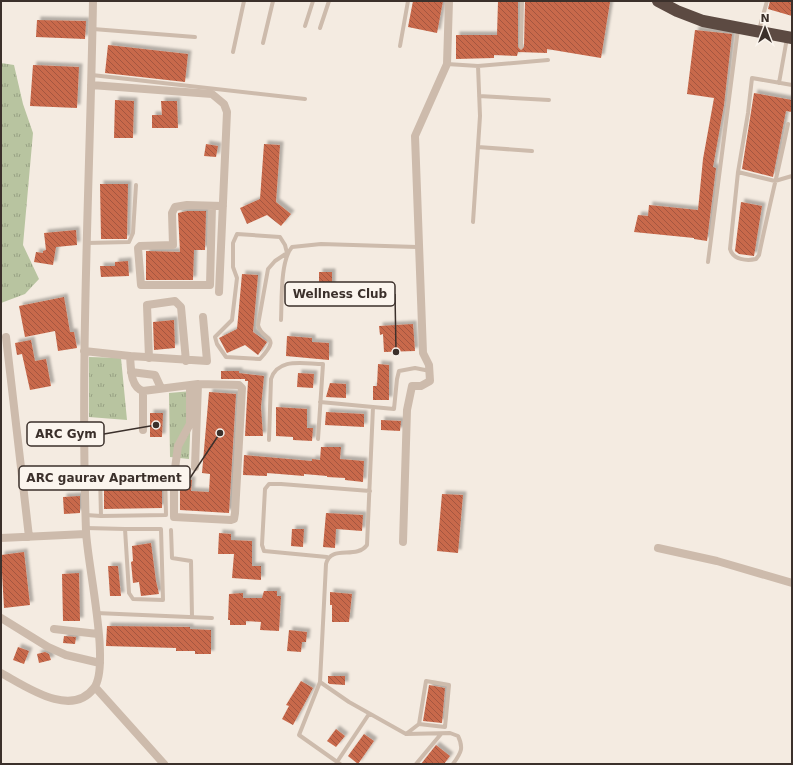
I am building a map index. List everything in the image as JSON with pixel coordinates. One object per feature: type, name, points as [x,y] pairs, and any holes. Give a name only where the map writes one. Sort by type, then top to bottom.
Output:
[{"type":"highway","points":[[658,1],[677,11],[703,21],[790,38]]},
{"type":"street","points":[[1,673],[47,698],[62,701],[78,700],[89,694],[95,687],[99,678],[100,662],[98,634],[85,515],[84,351],[93,1]]},
{"type":"street","points":[[403,542],[407,410],[409,395],[412,386],[421,386],[430,381],[430,371],[423,353],[417,247],[415,136],[446,64],[449,1]]},
{"type":"street","points":[[91,85],[212,94],[224,104],[227,112],[219,292]]},
{"type":"street","points":[[212,206],[210,285],[142,285],[138,248],[140,246],[173,245],[172,213],[175,207],[187,205],[223,206]]},
{"type":"street","points":[[149,358],[147,305],[175,301],[181,307],[186,361]]},
{"type":"street","points":[[84,351],[204,362],[207,360],[203,317]]},
{"type":"street","points":[[6,337],[30,537]]},
{"type":"street","points":[[130,356],[131,372],[136,387],[143,391],[194,384],[239,385],[242,388],[235,513],[234,519],[231,520],[174,517],[174,476],[178,446],[190,424],[194,384]]},
{"type":"street","points":[[131,372],[155,375],[161,388]]},
{"type":"street","points":[[194,384],[195,467]]},
{"type":"street","points":[[143,391],[143,430]]},
{"type":"street","points":[[1,538],[30,537],[86,531]]},
{"type":"street","points":[[658,548],[717,561],[792,584]]},
{"type":"street","points":[[1,618],[48,647],[66,655],[100,662]]},
{"type":"street","points":[[54,629],[98,634]]},
{"type":"street","points":[[95,687],[164,764]]},
{"type":"lane","points":[[233,52],[244,1]]},
{"type":"lane","points":[[263,43],[274,1]]},
{"type":"lane","points":[[305,26],[313,1]]},
{"type":"lane","points":[[320,28],[329,1]]},
{"type":"lane","points":[[400,46],[408,1]]},
{"type":"lane","points":[[521,47],[522,1]]},
{"type":"lane","points":[[758,31],[767,1]]},
{"type":"lane","points":[[708,262],[738,28]]},
{"type":"lane","points":[[93,29],[195,36]]},
{"type":"lane","points":[[779,83],[790,38]]},
{"type":"lane","points":[[446,64],[478,66],[548,60]]},
{"type":"lane","points":[[473,222],[478,147],[478,66]]},
{"type":"lane","points":[[91,75],[305,99]]},
{"type":"lane","points":[[788,124],[759,255],[756,259],[752,260],[735,258],[730,249],[738,172],[748,114],[752,78],[792,85]]},
{"type":"lane","points":[[479,96],[549,100]]},
{"type":"lane","points":[[478,147],[532,151]]},
{"type":"lane","points":[[738,172],[775,181],[792,176]]},
{"type":"lane","points":[[86,243],[129,242],[133,233],[136,184]]},
{"type":"lane","points":[[281,320],[284,263],[287,253],[285,245],[280,237],[237,234],[233,243],[233,267],[237,278],[232,320],[215,337],[217,344],[226,356],[260,359],[269,350],[271,342],[269,336],[259,328],[258,318],[268,269],[275,261],[287,253],[292,247],[321,244],[417,247]]},
{"type":"lane","points":[[269,440],[271,379],[278,366],[287,363],[323,364],[318,439]]},
{"type":"lane","points":[[320,402],[394,409],[399,370],[415,368],[430,371]]},
{"type":"lane","points":[[370,490],[269,484],[265,488],[262,546],[264,551],[327,557],[332,553],[356,553],[363,550],[367,545],[370,490],[373,407]]},
{"type":"lane","points":[[85,515],[101,516],[166,515],[165,474],[100,474],[101,516]]},
{"type":"lane","points":[[86,531],[125,529],[161,529],[163,600],[133,599],[129,593],[125,529]]},
{"type":"lane","points":[[171,530],[172,558],[191,561],[192,617]]},
{"type":"lane","points":[[327,557],[320,682],[299,735],[339,763],[369,714]]},
{"type":"lane","points":[[95,613],[212,618]]},
{"type":"lane","points":[[406,734],[419,724],[426,681],[449,685],[445,727],[419,724]]},
{"type":"lane","points":[[320,682],[369,714],[406,734],[450,733],[458,736],[462,744],[461,753],[453,764]]},
{"type":"lane","points":[[416,764],[441,734]]},
{"type":"green space","points":[[1,63],[14,65],[23,104],[33,133],[23,245],[39,279],[25,294],[1,303]]},
{"type":"green space","points":[[89,357],[121,358],[127,420],[89,417]]},
{"type":"green space","points":[[192,391],[189,459],[170,457],[169,393]]},
{"type":"building","points":[[413,1],[443,1],[437,33],[408,27]]},
{"type":"building","points":[[498,1],[518,1],[518,47],[521,50],[524,47],[525,1],[610,2],[601,58],[547,49],[547,53],[518,52],[517,56],[494,55],[494,58],[456,59],[456,35],[497,35]]},
{"type":"building","points":[[770,1],[792,1],[792,16],[768,9]]},
{"type":"building","points":[[37,20],[86,21],[85,39],[36,37]]},
{"type":"building","points":[[695,30],[732,34],[724,105],[713,167],[716,168],[707,241],[694,238],[634,232],[638,215],[648,216],[649,205],[698,210],[703,159],[714,98],[687,94]]},
{"type":"building","points":[[108,45],[188,54],[185,82],[105,73]]},
{"type":"building","points":[[33,65],[79,67],[77,108],[30,106]]},
{"type":"building","points":[[754,93],[792,100],[792,112],[786,111],[773,177],[742,169]]},
{"type":"building","points":[[115,100],[134,101],[133,138],[114,138]]},
{"type":"building","points":[[161,101],[177,101],[178,128],[152,128],[152,115],[162,115]]},
{"type":"building","points":[[206,144],[218,146],[216,157],[204,156]]},
{"type":"building","points":[[264,144],[280,145],[276,202],[291,214],[281,226],[267,215],[247,224],[240,208],[260,199]]},
{"type":"building","points":[[100,184],[128,184],[127,239],[101,239]]},
{"type":"building","points":[[741,202],[762,206],[754,256],[739,254],[735,251]]},
{"type":"building","points":[[187,211],[206,211],[205,250],[194,250],[193,280],[146,280],[146,251],[180,252],[178,213]]},
{"type":"building","points":[[76,230],[77,245],[56,247],[53,265],[34,262],[36,252],[43,253],[43,251],[46,250],[44,233]]},
{"type":"building","points":[[128,261],[129,276],[101,277],[100,266],[115,266],[115,262]]},
{"type":"building","points":[[319,272],[332,272],[332,302],[319,302]]},
{"type":"building","points":[[242,274],[258,275],[253,332],[267,342],[258,355],[245,345],[227,353],[219,338],[237,329]]},
{"type":"building","points":[[64,297],[70,332],[74,332],[77,348],[58,351],[55,331],[25,337],[19,306]]},
{"type":"building","points":[[174,320],[175,348],[154,350],[153,322]]},
{"type":"building","points":[[413,324],[415,351],[384,352],[383,334],[380,335],[379,326]]},
{"type":"building","points":[[287,336],[312,338],[312,342],[329,343],[329,360],[286,356]]},
{"type":"building","points":[[31,340],[35,361],[46,359],[51,386],[30,390],[22,354],[17,355],[15,343]]},
{"type":"building","points":[[378,364],[389,365],[389,400],[373,400],[373,386],[377,386]]},
{"type":"building","points":[[221,371],[239,371],[239,373],[264,376],[261,407],[263,436],[245,436],[248,381],[245,381],[245,379],[221,379]]},
{"type":"building","points":[[298,373],[314,374],[313,388],[297,387]]},
{"type":"building","points":[[330,383],[346,384],[346,398],[326,397]]},
{"type":"building","points":[[209,392],[236,394],[229,513],[180,510],[180,479],[192,480],[191,491],[209,492],[210,474],[202,473]]},
{"type":"building","points":[[276,407],[307,409],[307,428],[313,428],[312,441],[293,440],[293,437],[276,436]]},
{"type":"building","points":[[326,412],[364,414],[364,427],[325,425]]},
{"type":"building","points":[[150,413],[163,413],[162,437],[150,437]]},
{"type":"building","points":[[381,420],[401,421],[400,431],[381,430]]},
{"type":"building","points":[[321,447],[341,447],[340,459],[364,461],[363,482],[345,480],[345,478],[304,474],[304,476],[267,473],[267,476],[243,475],[244,455],[312,461],[312,459],[320,460]]},
{"type":"building","points":[[162,478],[162,508],[104,509],[104,479]]},
{"type":"building","points":[[442,494],[463,495],[458,553],[437,551]]},
{"type":"building","points":[[80,496],[80,513],[64,514],[63,497]]},
{"type":"building","points":[[326,513],[363,515],[362,531],[336,529],[335,548],[323,547]]},
{"type":"building","points":[[292,529],[304,529],[303,547],[291,546]]},
{"type":"building","points":[[219,533],[231,534],[231,540],[252,541],[252,566],[261,566],[261,580],[232,578],[234,554],[218,554]]},
{"type":"building","points":[[151,543],[159,594],[141,596],[139,582],[133,583],[131,562],[133,561],[132,546]]},
{"type":"building","points":[[24,552],[30,605],[4,608],[1,555]]},
{"type":"building","points":[[108,566],[118,566],[121,596],[110,596]]},
{"type":"building","points":[[79,573],[80,621],[63,621],[62,574]]},
{"type":"building","points":[[264,591],[277,591],[277,596],[281,596],[279,631],[260,630],[261,622],[246,621],[246,625],[230,625],[230,620],[228,620],[229,594],[243,593],[243,598],[262,598]]},
{"type":"building","points":[[330,592],[352,594],[349,622],[332,622]]},
{"type":"building","points":[[107,626],[190,627],[190,629],[211,630],[211,654],[195,654],[195,651],[176,651],[176,648],[106,646]]},
{"type":"building","points":[[289,630],[307,632],[306,642],[302,642],[301,652],[287,651]]},
{"type":"building","points":[[64,636],[76,637],[75,644],[63,643]]},
{"type":"building","points":[[18,647],[29,651],[24,664],[13,660]]},
{"type":"building","points":[[45,652],[49,654],[51,660],[39,663],[37,654]]},
{"type":"building","points":[[328,676],[345,676],[345,685],[328,683]]},
{"type":"building","points":[[301,681],[313,688],[293,725],[282,719],[289,706],[286,705]]},
{"type":"building","points":[[429,685],[445,688],[442,723],[423,721]]},
{"type":"building","points":[[336,729],[345,736],[336,747],[327,741]]},
{"type":"building","points":[[364,734],[374,741],[358,764],[348,756]]},
{"type":"building","points":[[436,745],[450,756],[444,764],[421,764]]},
{"type":"place","name":"Wellness Club","points":[[396,352]]},
{"type":"place","name":"ARC Gym","points":[[156,425]]},
{"type":"place","name":"ARC gaurav Apartment","points":[[220,433]]}]
